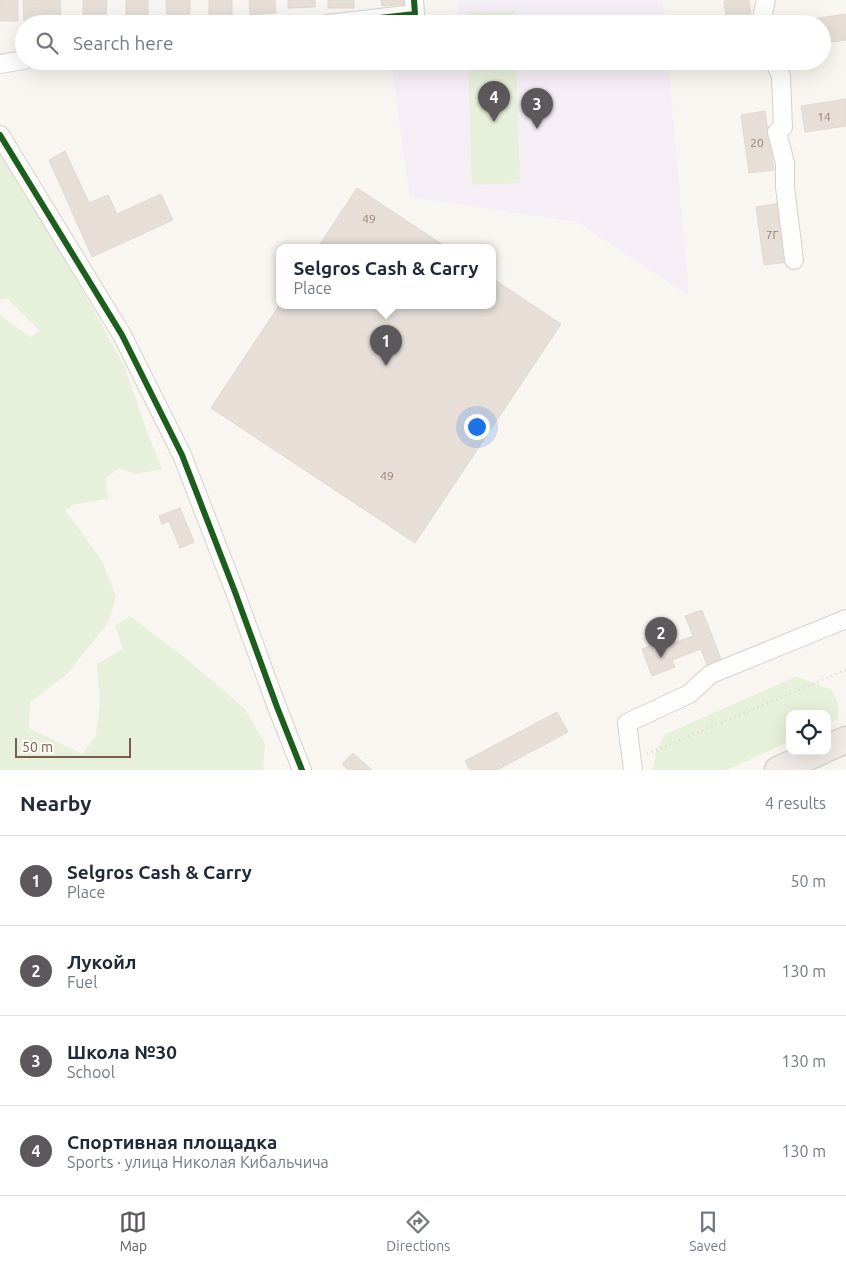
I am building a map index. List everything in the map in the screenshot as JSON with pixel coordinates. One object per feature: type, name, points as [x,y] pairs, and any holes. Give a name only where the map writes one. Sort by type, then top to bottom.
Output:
[{"type":"highway","points":[[831,746],[846,740]]},
{"type":"highway","points":[[790,768],[814,755]]},
{"type":"street","points":[[763,15],[766,0]]},
{"type":"street","points":[[374,15],[415,7]]},
{"type":"street","points":[[0,64],[15,62]]},
{"type":"street","points":[[778,70],[780,76],[783,127],[777,132],[786,163],[785,187],[794,260]]},
{"type":"street","points":[[0,135],[122,334],[182,455],[302,770]]},
{"type":"street","points":[[632,765],[627,723],[689,694],[711,674],[846,618]]},
{"type":"path","points":[[632,765],[846,670]]},
{"type":"shaded area","points":[[458,0],[663,0],[664,15],[458,15]]},
{"type":"shaded area","points":[[392,70],[669,70],[689,296],[577,222],[410,197]]},
{"type":"green space","points":[[514,11],[514,15],[467,15],[467,12]]},
{"type":"green space","points":[[468,70],[516,70],[520,183],[472,185]]},
{"type":"green space","points":[[0,155],[21,186],[82,289],[124,366],[162,469],[136,474],[119,468],[106,478],[108,499],[76,504],[65,510],[102,561],[116,597],[109,621],[67,674],[30,702],[29,728],[82,754],[96,735],[100,705],[97,664],[123,649],[115,626],[130,616],[185,658],[245,709],[265,744],[263,770],[0,770],[0,315],[30,337],[40,331],[7,298],[0,300]]},
{"type":"green space","points":[[795,677],[832,690],[838,704],[838,719],[831,722],[831,710],[786,710],[786,743],[727,770],[653,770],[656,750],[666,734]]},
{"type":"building","points":[[0,0],[18,0],[18,15],[15,15],[15,21],[0,21]]},
{"type":"building","points":[[23,0],[60,0],[61,15],[24,15]]},
{"type":"building","points":[[83,0],[107,0],[106,15],[83,15]]},
{"type":"building","points":[[126,0],[148,0],[148,15],[126,15]]},
{"type":"building","points":[[166,0],[190,0],[190,15],[167,15]]},
{"type":"building","points":[[209,0],[232,0],[232,15],[209,15]]},
{"type":"building","points":[[249,0],[275,0],[276,13],[250,15]]},
{"type":"building","points":[[288,0],[315,0],[315,7],[288,8]]},
{"type":"building","points":[[328,0],[354,0],[354,8],[328,8]]},
{"type":"building","points":[[381,0],[406,0],[406,4],[382,6]]},
{"type":"building","points":[[749,0],[751,15],[726,15],[724,1]]},
{"type":"building","points":[[846,14],[846,40],[831,42],[831,16]]},
{"type":"building","points":[[846,99],[846,126],[805,132],[801,106]]},
{"type":"building","points":[[765,111],[774,170],[749,173],[741,115]]},
{"type":"building","points":[[65,151],[89,203],[108,195],[117,214],[161,194],[173,220],[92,257],[49,160]]},
{"type":"building","points":[[357,188],[441,244],[320,244]]},
{"type":"building","points":[[780,203],[789,262],[764,265],[756,207]]},
{"type":"building","points":[[496,281],[561,324],[415,543],[211,408],[277,309],[496,309]]},
{"type":"building","points":[[180,508],[194,542],[180,548],[169,521],[162,524],[159,516]]},
{"type":"building","points":[[702,610],[722,662],[708,668],[701,649],[672,660],[675,667],[652,676],[642,649],[666,640],[668,645],[693,636],[685,616]]},
{"type":"building","points":[[557,712],[568,732],[497,770],[470,770],[465,761]]},
{"type":"building","points":[[353,753],[372,770],[348,770],[342,764]]},
{"type":"cycle path","points":[[406,15],[415,14],[414,0]]},
{"type":"cycle path","points":[[0,135],[122,335],[182,455],[302,770]]},
{"type":"place","name":"Спортивная площадка","points":[[494,122]]},
{"type":"place","name":"Школа №30","points":[[537,129]]},
{"type":"place","name":"Selgros Cash & Carry","points":[[386,366]]},
{"type":"place","name":"Лукойл","points":[[661,658]]}]
